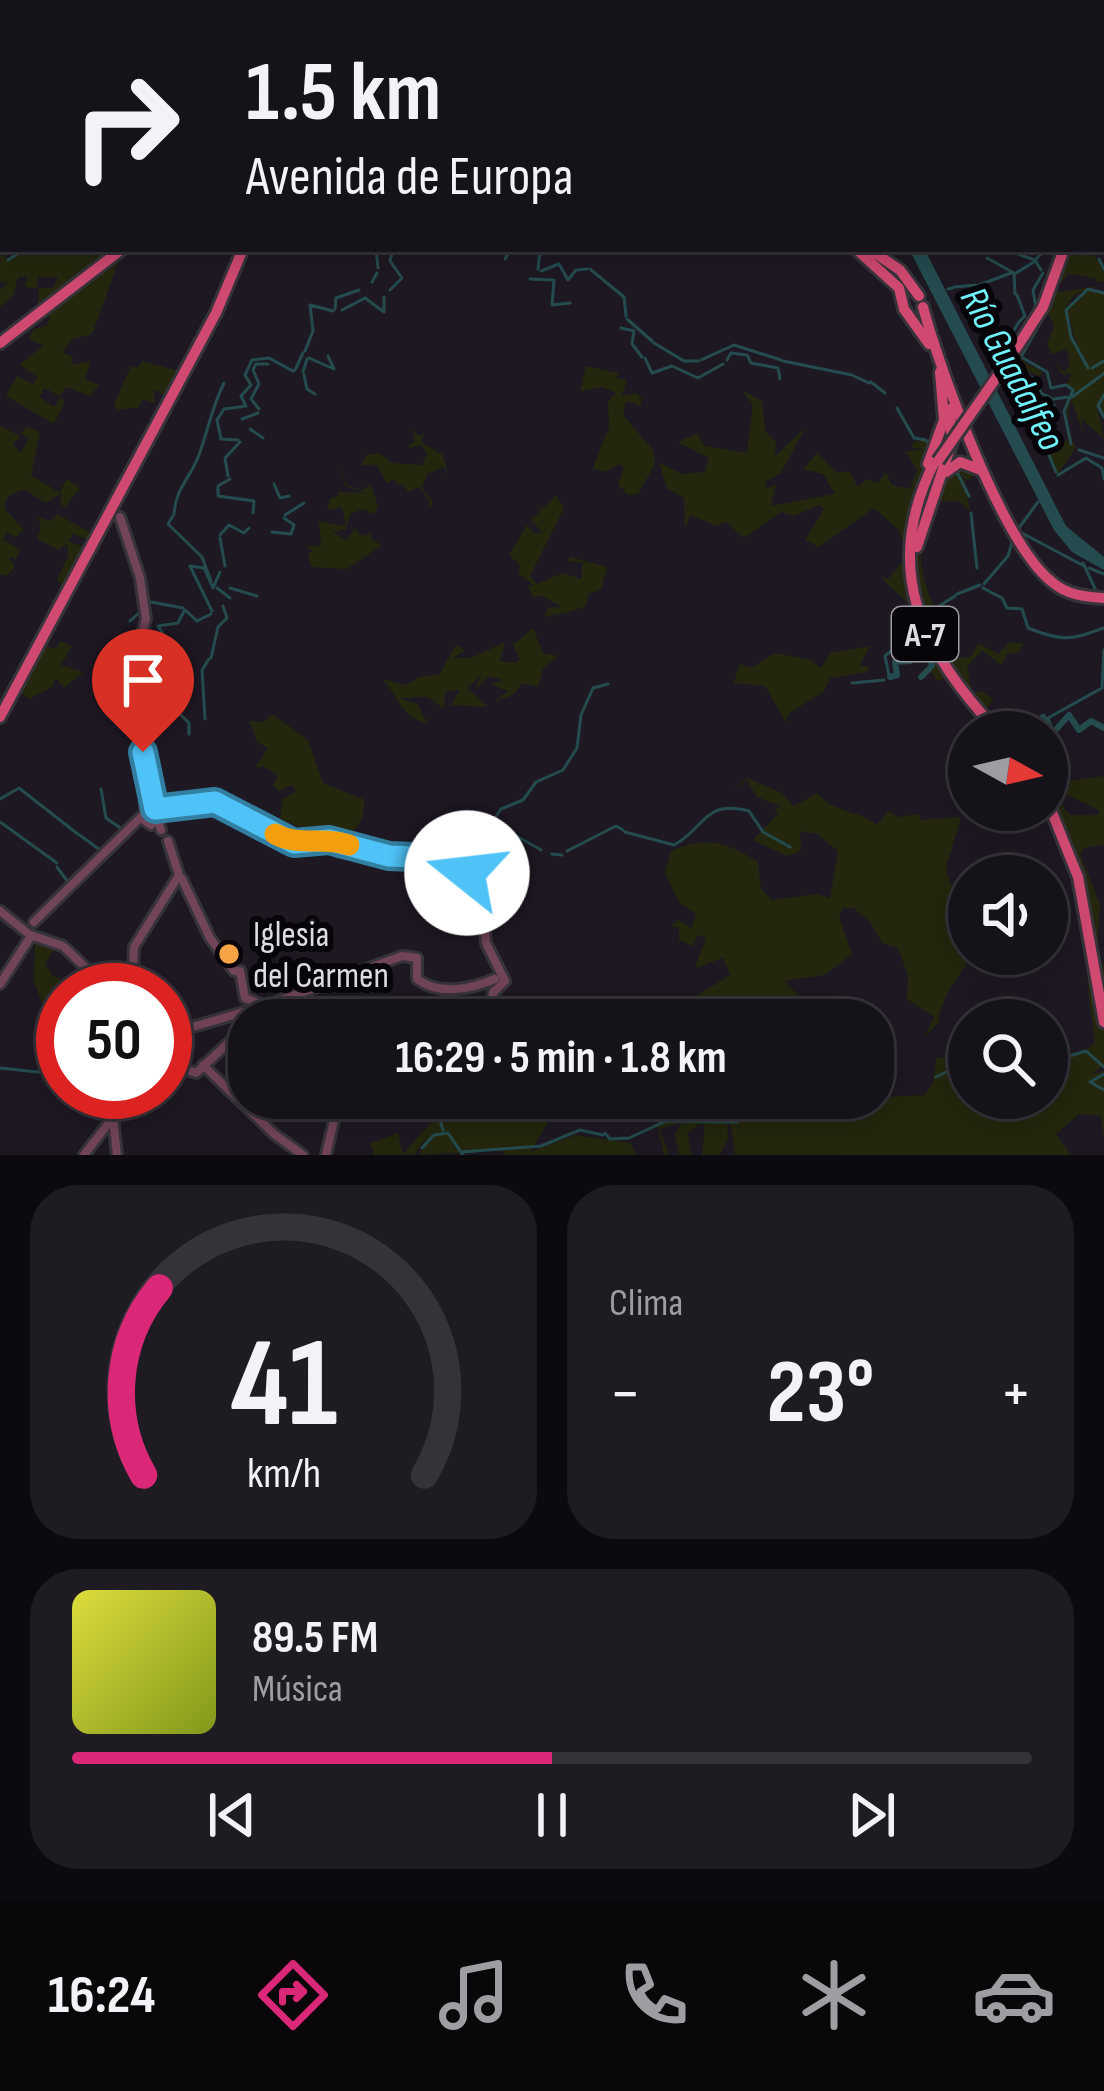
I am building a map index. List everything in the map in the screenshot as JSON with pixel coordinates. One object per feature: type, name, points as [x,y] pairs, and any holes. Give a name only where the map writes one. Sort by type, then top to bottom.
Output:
[{"type":"highway","points":[[0,343],[118,252]]},
{"type":"highway","points":[[0,716],[115,519],[123,489],[223,301],[242,252]]},
{"type":"highway","points":[[865,252],[915,304],[986,477],[1044,576],[1068,592],[1104,598]]},
{"type":"highway","name":"A-7","points":[[982,711],[945,671],[922,628],[911,572],[915,513],[1040,307],[1061,252]]},
{"type":"highway","points":[[915,304],[944,379],[951,438],[940,482],[922,522],[915,574]]},
{"type":"highway","points":[[915,304],[945,402],[943,428],[915,513]]},
{"type":"highway","points":[[945,462],[972,463],[986,477]]},
{"type":"highway","name":"A-7","points":[[945,462],[918,521],[915,574],[938,652],[984,711]]},
{"type":"highway","points":[[1060,831],[1078,878],[1104,1022]]},
{"type":"highway","points":[[1062,831],[1082,876],[1104,1010]]},
{"type":"main road","points":[[115,519],[146,622],[138,648],[142,755],[156,820],[210,938],[234,971],[240,971],[249,999]]},
{"type":"main road","points":[[0,982],[34,930],[99,858],[168,810],[222,805],[299,844],[334,840],[376,855],[439,858],[467,873],[483,898],[486,940],[495,964],[491,999]]},
{"type":"main road","points":[[133,963],[142,934],[179,878]]},
{"type":"main road","points":[[0,909],[80,963]]},
{"type":"main road","points":[[289,999],[396,958],[418,960],[417,979],[424,984],[461,990],[495,982]]},
{"type":"main road","points":[[192,1028],[228,1018]]},
{"type":"main road","points":[[228,1043],[192,1068],[303,1155]]},
{"type":"main road","points":[[326,1155],[334,1119]]},
{"type":"main road","points":[[85,1155],[112,1121]]},
{"type":"main road","points":[[112,1121],[116,1155]]},
{"type":"shaded area","points":[[0,252],[8,261],[25,252],[111,254],[38,303],[39,288],[53,288],[58,277],[38,277],[37,288],[25,287],[27,276],[18,277],[13,296],[0,307],[0,290],[8,283],[0,281]]},
{"type":"shaded area","points":[[911,252],[926,252],[1066,526],[1104,557],[1104,570],[1072,552],[1054,530]]},
{"type":"shaded area","points":[[1065,252],[1091,252],[1104,270],[1104,282],[1068,274],[1054,293],[1097,286],[1089,289],[1104,294],[1104,416],[1097,407],[1104,438],[1081,419],[1083,433],[1071,399],[1074,392],[1066,385],[1072,374],[1062,374],[1054,360],[1064,372],[1070,365],[1067,349],[1052,354],[1047,344],[1054,325],[1048,314],[1021,353],[1025,363],[1043,372],[1040,376],[1008,365],[1031,332]],"holes":[[[1087,290],[1067,310],[1083,368],[1065,309],[1074,295]]]},
{"type":"shaded area","points":[[121,255],[92,334],[73,339],[62,352],[73,357],[71,365],[91,361],[85,379],[99,385],[90,396],[66,387],[60,396],[44,388],[40,397],[54,407],[60,398],[65,401],[54,424],[6,396],[17,376],[33,384],[37,377],[20,365],[43,345],[29,340],[33,329],[47,326],[50,317],[35,319]]},
{"type":"shaded area","points":[[142,361],[182,372],[168,397],[153,389],[155,403],[143,399],[139,407],[118,410],[114,404],[131,366],[138,368]]},
{"type":"shaded area","points":[[586,366],[618,373],[617,379],[627,379],[622,396],[636,393],[642,399],[640,406],[626,401],[623,415],[653,450],[655,464],[638,494],[628,495],[618,484],[624,468],[619,464],[605,472],[593,468],[609,427],[608,402],[616,393],[603,387],[580,391]]},
{"type":"shaded area","points":[[742,390],[762,401],[765,431],[776,442],[775,456],[805,428],[781,473],[765,482],[766,489],[776,484],[771,506],[835,494],[823,474],[803,469],[817,453],[838,473],[849,471],[858,487],[867,479],[878,483],[886,472],[892,485],[910,489],[917,470],[906,452],[922,449],[911,447],[915,441],[926,441],[931,448],[937,442],[918,506],[913,571],[927,635],[959,693],[945,678],[936,681],[934,674],[924,672],[931,663],[928,650],[913,638],[910,605],[881,578],[888,579],[907,556],[899,530],[874,508],[819,547],[805,540],[824,509],[819,505],[794,516],[781,512],[744,538],[726,522],[717,526],[690,515],[685,530],[684,498],[667,488],[659,462],[681,474],[705,472],[709,458],[678,442],[697,433],[705,446],[747,453],[753,405]]},
{"type":"shaded area","points":[[0,426],[20,436],[13,445],[20,453],[29,439],[21,434],[26,426],[40,432],[31,475],[60,493],[66,479],[80,488],[65,507],[60,504],[61,493],[46,503],[24,489],[8,496],[4,508],[24,530],[16,537],[7,533],[3,539],[20,550],[16,559],[9,557],[15,567],[7,576],[0,574]]},
{"type":"shaded area","points":[[412,427],[418,436],[424,434],[421,442],[443,455],[449,479],[444,467],[427,474],[422,488],[432,500],[427,507],[430,501],[419,487],[408,492],[403,484],[396,485],[396,479],[387,483],[377,465],[361,465],[366,455],[379,453],[392,463],[422,465],[427,453],[421,445],[406,448],[415,441]]},
{"type":"shaded area","points":[[1067,429],[1076,447],[1058,474],[1043,442],[1069,441]]},
{"type":"shaded area","points":[[340,457],[346,485],[362,490],[371,484],[378,507],[374,514],[363,509],[350,514],[346,529],[333,532],[346,540],[355,528],[362,536],[371,532],[372,540],[382,545],[347,569],[311,567],[308,552],[313,552],[307,545],[321,547],[319,521],[346,526],[342,507],[327,510],[330,499],[339,496],[337,492],[366,493],[345,486]]},
{"type":"shaded area","points":[[969,464],[976,468],[986,481],[978,471],[968,481],[953,468]]},
{"type":"shaded area","points":[[953,468],[965,481],[970,511],[959,501],[938,501],[929,512]]},
{"type":"shaded area","points":[[556,495],[564,508],[530,576],[537,584],[563,573],[581,579],[583,563],[567,561],[571,557],[607,567],[601,590],[588,594],[586,606],[541,622],[569,611],[545,617],[548,608],[561,607],[541,595],[533,598],[528,585],[535,586],[518,573],[520,565],[509,555],[527,525],[535,534],[543,532],[530,520],[541,511],[534,505],[542,509]]},
{"type":"shaded area","points":[[57,514],[95,535],[92,541],[73,534],[69,541],[88,549],[67,589],[57,580],[68,556],[67,544],[59,550],[37,539],[38,517],[50,521]]},
{"type":"shaded area","points":[[921,539],[925,581],[934,606],[944,607],[942,624],[958,658],[971,657],[978,643],[998,654],[1009,642],[1024,644],[1018,653],[1008,653],[1001,665],[982,650],[967,667],[972,693],[982,691],[994,700],[986,710],[967,688],[950,664],[925,612],[919,585],[918,557]]},
{"type":"shaded area","points":[[533,628],[543,653],[558,656],[543,669],[538,687],[522,683],[514,694],[493,703],[508,691],[492,685],[502,680],[489,676],[475,690],[481,676],[467,688],[488,707],[451,705],[460,690],[445,692],[444,709],[428,697],[400,698],[418,704],[425,721],[434,716],[425,723],[404,710],[382,679],[406,685],[421,676],[439,675],[456,645],[465,650],[454,658],[471,658],[505,642],[500,661],[515,663],[520,659],[513,645]]},
{"type":"shaded area","points":[[60,641],[72,646],[61,665],[83,672],[64,688],[56,678],[52,687],[29,699],[20,692],[46,646],[56,649]]},
{"type":"shaded area","points":[[870,646],[860,665],[869,667],[867,672],[830,678],[824,691],[787,715],[787,724],[765,686],[734,683],[739,664],[751,668],[775,653],[811,660],[821,668],[831,653]]},
{"type":"shaded area","points":[[272,714],[308,740],[323,783],[365,800],[362,819],[346,841],[385,839],[381,851],[314,840],[316,833],[280,819],[283,799],[296,791],[292,785],[279,791],[273,786],[278,775],[263,766],[255,768],[268,748],[257,742],[250,721],[264,722]]},
{"type":"shaded area","points":[[1104,776],[1104,844],[1084,848],[1080,854],[1100,905],[1097,949],[1104,968],[1104,1000],[1083,873],[1067,831],[1068,813],[1098,815],[1099,810],[1068,795],[1068,781]]},
{"type":"shaded area","points":[[747,778],[782,793],[794,806],[817,793],[831,805],[877,825],[889,811],[898,817],[918,814],[922,820],[948,818],[948,831],[957,831],[946,868],[948,975],[959,975],[938,1024],[925,1036],[934,1017],[907,999],[908,976],[898,948],[882,943],[870,921],[853,908],[843,908],[839,916],[852,954],[824,975],[784,981],[802,999],[695,999],[730,975],[723,958],[695,968],[706,937],[698,935],[693,946],[679,940],[679,927],[670,926],[679,920],[691,928],[696,914],[679,902],[665,873],[671,851],[705,843],[736,850],[758,862],[761,889],[772,900],[816,894],[830,898],[838,851],[817,834],[800,831],[801,851],[787,856],[753,840],[778,814],[774,808],[782,807],[757,797],[747,780],[724,798]]},
{"type":"shaded area","points":[[35,937],[57,945],[45,963],[36,963],[36,987]]},
{"type":"shaded area","points":[[1089,969],[1104,1031],[1104,1065],[1092,1074],[1104,1071],[1104,1140],[1101,1116],[1079,1114],[1056,1134],[1071,1155],[735,1155],[733,1119],[894,1119],[894,1096],[924,1095],[933,1083],[936,1058],[948,1058],[948,1119],[1068,1119],[1068,1058],[1095,1043]]},
{"type":"shaded area","points":[[434,1119],[550,1119],[530,1152],[575,1135],[630,1143],[636,1155],[505,1155],[502,1150],[419,1155],[427,1137],[414,1155],[374,1155],[370,1143],[398,1133],[403,1154]]},
{"type":"shaded area","points":[[724,1119],[728,1140],[719,1155],[702,1155],[705,1125],[701,1124],[688,1133],[691,1155],[679,1155],[675,1133],[683,1122],[660,1129],[669,1155],[664,1155],[658,1127],[634,1135],[662,1121]]},
{"type":"waterway","points":[[8,260],[20,252]]},
{"type":"waterway","points":[[376,252],[378,268]]},
{"type":"waterway","points":[[390,290],[402,278],[390,261],[392,252]]},
{"type":"waterway","points":[[505,259],[509,252]]},
{"type":"waterway","points":[[538,269],[540,252]]},
{"type":"waterway","points":[[1012,252],[1035,260],[1041,270]]},
{"type":"waterway","points":[[1036,259],[1043,252]]},
{"type":"waterway","name":"Río Guadalfeo","points":[[987,258],[1014,273]]},
{"type":"waterway","points":[[1099,259],[1104,269]]},
{"type":"waterway","points":[[1016,273],[1034,262]]},
{"type":"waterway","points":[[541,271],[559,264],[568,280],[576,270],[587,269]]},
{"type":"waterway","points":[[590,269],[624,297],[626,316]]},
{"type":"waterway","points":[[372,282],[377,273]]},
{"type":"waterway","name":"Río Guadalfeo","points":[[979,285],[1011,273]]},
{"type":"waterway","points":[[1036,308],[1033,290],[1043,273]]},
{"type":"waterway","name":"Río Guadalfeo","points":[[1014,274],[1015,294]]},
{"type":"waterway","points":[[530,279],[552,280]]},
{"type":"waterway","points":[[554,280],[552,305],[570,303]]},
{"type":"waterway","name":"Río Guadalfeo","points":[[954,287],[976,285]]},
{"type":"waterway","name":"Río Guadalfeo","points":[[948,289],[952,288]]},
{"type":"waterway","points":[[1088,368],[1071,337],[1066,310],[1088,289],[1104,293]]},
{"type":"waterway","points":[[335,309],[336,298],[359,290]]},
{"type":"waterway","name":"Río Guadalfeo","points":[[1017,295],[1025,316],[1020,321]]},
{"type":"waterway","points":[[342,310],[365,298],[384,312],[384,297]]},
{"type":"waterway","points":[[305,351],[313,331],[310,305],[333,311]]},
{"type":"waterway","points":[[627,319],[652,341]]},
{"type":"waterway","name":"Río Guadalfeo","points":[[1002,361],[999,355],[1019,322]]},
{"type":"waterway","name":"Río Guadalfeo","points":[[1022,355],[1041,322]]},
{"type":"waterway","points":[[621,328],[634,331],[632,344],[642,357]]},
{"type":"waterway","points":[[654,343],[684,361],[698,361]]},
{"type":"waterway","points":[[701,360],[734,345],[781,360]]},
{"type":"waterway","points":[[928,346],[937,371]]},
{"type":"waterway","points":[[295,370],[303,353]]},
{"type":"waterway","points":[[727,360],[731,353],[747,355],[751,363],[778,368],[780,379]]},
{"type":"waterway","points":[[309,358],[334,369],[328,356]]},
{"type":"waterway","points":[[238,440],[221,439],[217,420],[224,409],[246,406],[241,396],[251,385],[245,375],[252,360],[269,358],[293,371]]},
{"type":"waterway","points":[[645,358],[652,373],[672,366],[698,378],[723,364]]},
{"type":"waterway","name":"Río Guadalfeo","points":[[1023,358],[1047,372],[1051,388],[1066,385],[1073,390],[1064,411],[1071,444]]},
{"type":"waterway","points":[[303,372],[307,359]]},
{"type":"waterway","points":[[783,361],[852,375]]},
{"type":"waterway","points":[[1092,368],[1104,361]]},
{"type":"waterway","points":[[259,409],[251,399],[259,384],[253,370],[256,364],[268,364]]},
{"type":"waterway","name":"Río Guadalfeo","points":[[1019,370],[1036,380]]},
{"type":"waterway","points":[[304,375],[307,389],[315,394]]},
{"type":"waterway","name":"Río Guadalfeo","points":[[1072,397],[1102,375]]},
{"type":"waterway","points":[[854,376],[869,383]]},
{"type":"waterway","points":[[871,382],[885,393]]},
{"type":"waterway","points":[[174,514],[224,383]]},
{"type":"waterway","name":"Río Guadalfeo","points":[[1037,383],[1041,393],[1051,398]]},
{"type":"waterway","points":[[1104,395],[1098,406],[1104,417]]},
{"type":"waterway","name":"Río Guadalfeo","points":[[1054,399],[1067,397]]},
{"type":"waterway","name":"Río Guadalfeo","points":[[1021,418],[1052,400]]},
{"type":"waterway","name":"Río Guadalfeo","points":[[1046,426],[1054,405]]},
{"type":"waterway","points":[[897,408],[914,438],[926,440],[931,447]]},
{"type":"waterway","points":[[242,419],[258,413]]},
{"type":"waterway","points":[[250,429],[263,438]]},
{"type":"waterway","name":"Río Guadalfeo","points":[[1043,441],[1056,472]]},
{"type":"waterway","points":[[228,476],[225,458],[240,442]]},
{"type":"waterway","name":"Río Guadalfeo","points":[[1079,450],[1104,458]]},
{"type":"waterway","points":[[1058,475],[1086,458],[1102,468],[1104,479]]},
{"type":"waterway","points":[[957,472],[969,496]]},
{"type":"waterway","points":[[230,479],[218,486],[218,496],[254,501],[253,513]]},
{"type":"waterway","points":[[274,484],[280,498],[289,496]]},
{"type":"waterway","points":[[1018,529],[1038,502]]},
{"type":"waterway","points":[[285,515],[304,503]]},
{"type":"waterway","points":[[971,513],[977,568]]},
{"type":"waterway","points":[[173,516],[168,524],[202,557],[211,581]]},
{"type":"waterway","points":[[272,532],[291,534],[294,525],[284,518]]},
{"type":"waterway","points":[[220,535],[229,525],[244,533],[249,528]]},
{"type":"waterway","points":[[1020,532],[1084,566]]},
{"type":"waterway","points":[[984,584],[1008,556],[1014,536]]},
{"type":"waterway","points":[[220,538],[225,566]]},
{"type":"waterway","points":[[1083,563],[1098,595]]},
{"type":"waterway","points":[[212,611],[190,566],[204,568],[213,588],[220,572]]},
{"type":"waterway","points":[[1089,568],[1104,574]]},
{"type":"waterway","points":[[957,594],[980,585]]},
{"type":"waterway","points":[[217,588],[230,598]]},
{"type":"waterway","points":[[230,588],[257,596]]},
{"type":"waterway","points":[[983,588],[1002,598],[1007,608],[1022,609],[1028,628],[1040,633],[1067,638],[1104,628]]},
{"type":"waterway","points":[[936,608],[955,596]]},
{"type":"waterway","points":[[130,621],[151,602],[183,608]]},
{"type":"waterway","points":[[211,658],[218,627],[227,618],[223,606]]},
{"type":"waterway","points":[[185,610],[197,621],[211,614]]},
{"type":"waterway","points":[[184,611],[178,623],[158,626],[167,640],[156,656],[191,681],[179,713],[189,723],[189,734]]},
{"type":"waterway","points":[[889,675],[885,656],[912,634]]},
{"type":"waterway","points":[[890,677],[897,675],[895,662],[910,661],[927,648],[932,666],[921,677]]},
{"type":"waterway","points":[[1061,711],[1102,688],[1104,650]]},
{"type":"waterway","points":[[205,719],[202,670],[209,659]]},
{"type":"waterway","points":[[852,683],[884,680]]},
{"type":"waterway","points":[[412,852],[485,832],[501,809],[523,800],[536,782],[563,770],[577,748],[581,715],[593,688],[608,684]]},
{"type":"waterway","points":[[1068,716],[1079,730],[1091,721],[1104,728]]},
{"type":"waterway","points":[[0,799],[19,788],[79,835]]},
{"type":"waterway","points":[[101,789],[106,818],[122,829]]},
{"type":"waterway","points":[[625,832],[674,845],[713,812],[734,808],[749,811],[763,832],[790,847]]},
{"type":"waterway","points":[[0,822],[57,863]]},
{"type":"waterway","points":[[567,851],[616,826],[623,830]]},
{"type":"waterway","points":[[488,831],[513,834],[541,850]]},
{"type":"waterway","points":[[81,836],[100,850]]},
{"type":"waterway","points":[[305,847],[318,845],[337,857],[371,859]]},
{"type":"waterway","points":[[552,854],[562,855]]},
{"type":"waterway","points":[[57,867],[68,882]]},
{"type":"waterway","points":[[1068,1057],[1086,1051],[1104,1067]]},
{"type":"waterway","points":[[0,1068],[36,1072]]},
{"type":"waterway","points":[[936,1077],[948,1071]]},
{"type":"waterway","points":[[1104,1074],[1090,1082],[1104,1090]]},
{"type":"waterway","points":[[440,1119],[443,1130]]},
{"type":"waterway","points":[[605,1133],[610,1139],[629,1138],[666,1121],[738,1122]]},
{"type":"waterway","points":[[462,1152],[541,1146],[580,1130],[603,1135]]},
{"type":"waterway","points":[[422,1148],[434,1135],[448,1133],[463,1155]]},
{"type":"slow traffic","points":[[275,834],[299,844],[329,840],[349,845]]},
{"type":"place","name":"Iglesia del Carmen","points":[[229,954]]},
{"type":"route","points":[[143,752],[155,809],[215,802],[294,843],[329,840],[389,856],[439,858],[467,873]]}]
